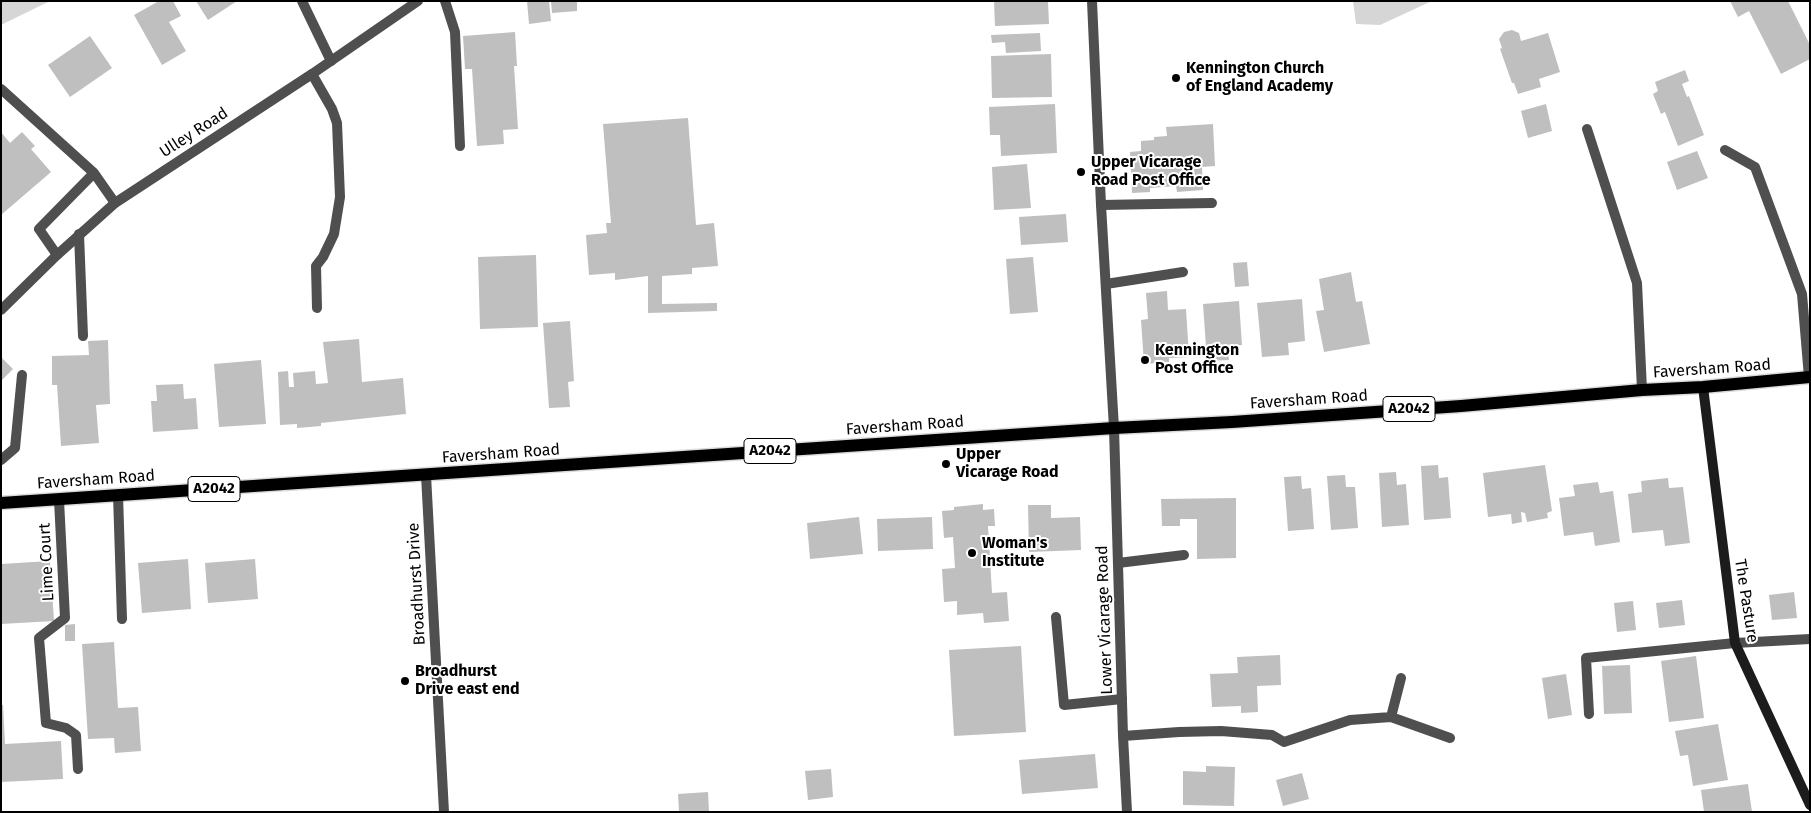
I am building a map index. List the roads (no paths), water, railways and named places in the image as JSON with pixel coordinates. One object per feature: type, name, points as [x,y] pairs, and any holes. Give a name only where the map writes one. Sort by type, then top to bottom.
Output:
[{"type":"main road","name":"Faversham Road","points":[[1,503],[1114,428],[1232,422],[1461,406],[1642,390],[1703,388],[1809,377]]},
{"type":"street","points":[[302,1],[331,61]]},
{"type":"street","name":"Ulley Road","points":[[1,310],[57,254],[115,203],[312,74],[418,1]]},
{"type":"street","points":[[445,1],[455,32],[460,146]]},
{"type":"street","points":[[1092,1],[1114,428]]},
{"type":"street","points":[[312,74],[332,109],[337,122],[340,197],[334,234],[324,257],[316,266],[317,308]]},
{"type":"street","points":[[1,89],[94,173],[115,203]]},
{"type":"street","points":[[1587,128],[1637,283],[1642,390]]},
{"type":"street","points":[[1725,150],[1755,167],[1792,266],[1802,294],[1809,377]]},
{"type":"street","points":[[57,254],[39,229],[94,173]]},
{"type":"street","points":[[1102,205],[1212,203]]},
{"type":"street","points":[[79,234],[82,336]]},
{"type":"street","points":[[1106,284],[1183,272]]},
{"type":"street","points":[[1,460],[15,448],[22,375]]},
{"type":"street","name":"The Pasture","points":[[1703,388],[1735,643],[1810,805]]},
{"type":"street","name":"Lower Vicarage Road","points":[[1114,428],[1127,812]]},
{"type":"street","name":"Broadhurst Drive","points":[[426,475],[444,812]]},
{"type":"street","points":[[118,495],[122,619]]},
{"type":"street","name":"Lime Court","points":[[59,500],[65,618],[39,638],[46,723],[66,728],[76,735],[78,769]]},
{"type":"street","points":[[1118,563],[1184,555]]},
{"type":"street","points":[[1056,617],[1064,706],[1122,699]]},
{"type":"street","points":[[1589,714],[1586,658],[1735,643],[1810,639]]},
{"type":"street","points":[[1391,717],[1401,678]]},
{"type":"street","points":[[1123,736],[1221,731],[1272,735],[1284,742],[1350,720],[1391,717],[1450,738]]},
{"type":"place","name":"Kennington Church of England Academy","points":[[1176,78]]},
{"type":"place","name":"Upper Vicarage Road Post Office","points":[[1081,172]]},
{"type":"place","name":"Kennington Post Office","points":[[1145,360]]},
{"type":"place","name":"Upper Vicarage Road","points":[[946,464]]},
{"type":"place","name":"Woman's Institute","points":[[972,553]]},
{"type":"place","name":"Broadhurst Drive east end","points":[[405,681]]}]
